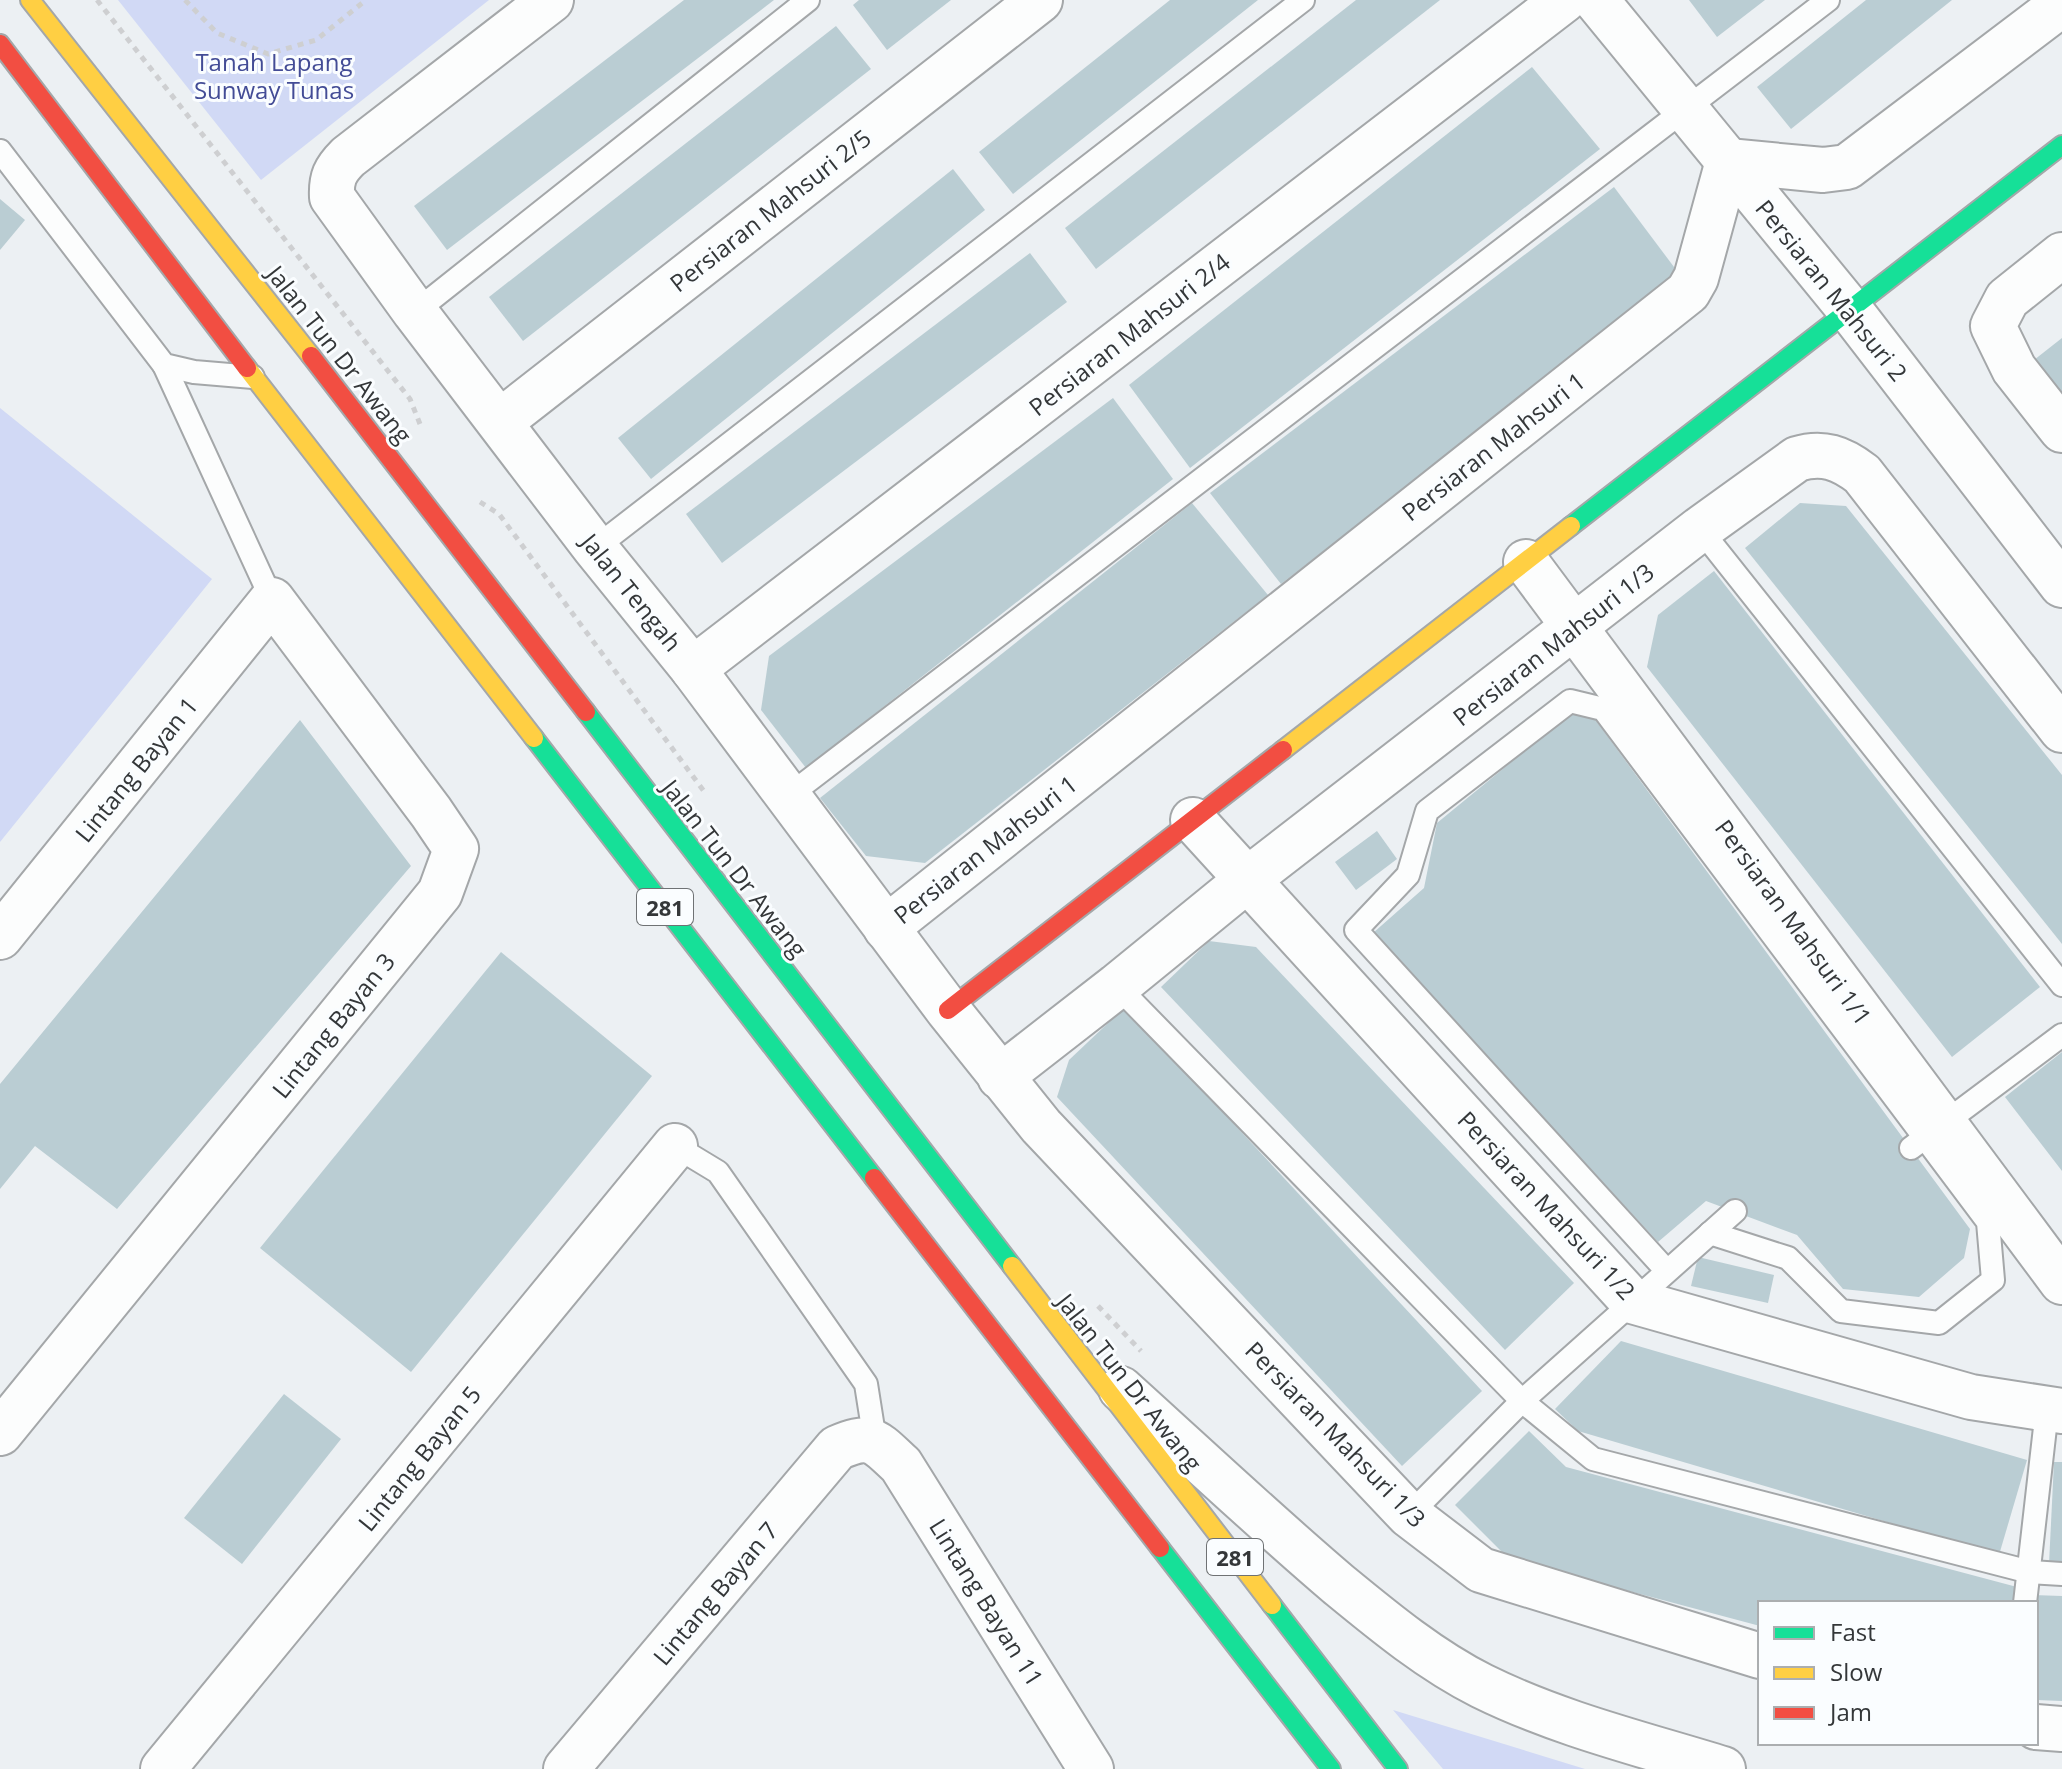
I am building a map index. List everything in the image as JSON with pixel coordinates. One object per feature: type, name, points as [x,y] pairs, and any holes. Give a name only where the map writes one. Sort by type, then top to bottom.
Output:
[{"type":"main road","name":"Jalan Tun Dr Awang","points":[[30,0],[374,436],[1398,1769]]},
{"type":"main road","name":"281","points":[[0,44],[1331,1769]]},
{"type":"main road","points":[[948,1010],[2062,145]]},
{"type":"street","name":"Jalan Tengah","points":[[551,0],[348,157],[335,170],[331,182],[332,197],[415,312],[595,548],[693,669],[948,1010]]},
{"type":"street","name":"Persiaran Mahsuri 2/5","points":[[501,421],[1040,0]]},
{"type":"street","name":"Persiaran Mahsuri 2/4","points":[[693,669],[1564,0]]},
{"type":"street","name":"Persiaran Mahsuri 2","points":[[1596,0],[1850,310],[2062,585]]},
{"type":"street","points":[[1728,161],[1823,170],[1847,167],[2062,4]]},
{"type":"street","name":"Persiaran Mahsuri 1","points":[[886,928],[1688,292],[1696,278],[1728,161]]},
{"type":"street","points":[[2062,255],[2007,299],[1993,326],[2014,369],[2062,430]]},
{"type":"street","name":"Persiaran Mahsuri 1/3","points":[[1000,1077],[1247,880],[1700,529],[1797,459],[1814,454],[1845,461],[1862,474],[2062,730]]},
{"type":"street","name":"Persiaran Mahsuri 1/1","points":[[1526,562],[1576,628],[1926,1136],[2062,1282]]},
{"type":"street","name":"Lintang Bayan 1","points":[[0,937],[272,600]]},
{"type":"street","name":"Lintang Bayan 3","points":[[0,1433],[440,893],[456,849],[272,600]]},
{"type":"street","name":"Persiaran Mahsuri 1/2","points":[[1193,820],[1632,1301],[1971,1397],[2054,1410]]},
{"type":"street","name":"Persiaran Mahsuri 1/3","points":[[948,1010],[1052,1138],[1409,1515],[1481,1570],[1758,1655]]},
{"type":"street","name":"Lintang Bayan 5","points":[[163,1769],[675,1146]]},
{"type":"street","points":[[1072,1344],[1301,1553],[1384,1622],[1449,1667],[1479,1685],[1552,1718],[1723,1769]]},
{"type":"street","name":"Lintang Bayan 7","points":[[571,1767],[837,1448],[860,1438],[875,1441]]},
{"type":"street","name":"Lintang Bayan 11","points":[[875,1441],[901,1465],[1091,1769]]},
{"type":"street","points":[[2038,1727],[2062,1729]]},
{"type":"lane","points":[[415,312],[808,0]]},
{"type":"lane","points":[[595,548],[1303,0]]},
{"type":"lane","points":[[787,797],[1828,0]]},
{"type":"lane","points":[[0,151],[164,365],[272,600]]},
{"type":"lane","points":[[164,365],[194,372],[255,378]]},
{"type":"lane","points":[[1700,529],[2062,985]]},
{"type":"lane","points":[[1666,1270],[1356,930],[1408,875],[1427,811],[1570,701],[1603,709],[1926,1136],[1988,1222],[1993,1280],[1939,1323],[1841,1311],[1788,1258],[1710,1233]]},
{"type":"lane","points":[[1117,986],[1522,1401],[1593,1459],[2030,1572],[2062,1574]]},
{"type":"lane","points":[[1926,1136],[2062,1035]]},
{"type":"lane","points":[[675,1146],[718,1172],[866,1384],[875,1441]]},
{"type":"lane","points":[[1409,1515],[1522,1401],[1735,1211]]},
{"type":"lane","points":[[2025,1601],[2054,1410]]},
{"type":"path","points":[[97,0],[410,399],[426,438]]},
{"type":"path","points":[[185,0],[217,33],[268,54],[316,40],[366,0]]},
{"type":"path","points":[[477,500],[499,514],[711,800]]},
{"type":"path","points":[[1094,1301],[1147,1357]]},
{"type":"green space","name":"Tanah Lapang Sunway Tunas","points":[[118,0],[489,0],[261,180]]},
{"type":"green space","points":[[0,408],[212,579],[0,842]]},
{"type":"green space","points":[[1393,1710],[1585,1769],[1443,1769]]},
{"type":"building","points":[[684,0],[774,0],[447,250],[414,206]]},
{"type":"building","points":[[859,0],[951,0],[887,50],[853,5]]},
{"type":"building","points":[[1170,0],[1258,0],[1013,194],[979,152]]},
{"type":"building","points":[[1356,0],[1440,0],[1096,269],[1065,228]]},
{"type":"building","points":[[1689,0],[1765,0],[1717,37]]},
{"type":"building","points":[[1866,0],[1952,0],[1791,129],[1757,87]]},
{"type":"building","points":[[836,26],[871,69],[523,341],[489,297]]},
{"type":"building","points":[[1532,67],[1600,149],[1190,468],[1129,385]]},
{"type":"building","points":[[953,169],[985,210],[651,479],[618,438]]},
{"type":"building","points":[[1614,187],[1680,275],[1281,584],[1210,493]]},
{"type":"building","points":[[0,199],[25,220],[0,250]]},
{"type":"building","points":[[1030,253],[1067,302],[722,563],[686,514]]},
{"type":"building","points":[[2062,338],[2062,397],[2034,360]]},
{"type":"building","points":[[1113,398],[1173,479],[806,768],[761,710],[769,656]]},
{"type":"building","points":[[1192,503],[1268,595],[925,863],[866,856],[820,798]]},
{"type":"building","points":[[1800,503],[1846,506],[2062,775],[2062,944],[1745,548]]},
{"type":"building","points":[[1714,571],[2040,987],[1952,1057],[1647,667],[1658,615]]},
{"type":"building","points":[[1571,713],[1594,718],[1970,1229],[1964,1258],[1919,1297],[1843,1289],[1797,1235],[1706,1201],[1658,1242],[1373,933],[1424,888],[1437,823]]},
{"type":"building","points":[[300,720],[411,866],[117,1209],[35,1146],[0,1189],[0,1084]]},
{"type":"building","points":[[1377,831],[1397,859],[1356,890],[1335,862]]},
{"type":"building","points":[[1209,941],[1256,947],[1574,1283],[1505,1350],[1161,987]]},
{"type":"building","points":[[501,952],[652,1076],[411,1372],[260,1248]]},
{"type":"building","points":[[1125,1007],[1482,1391],[1402,1466],[1057,1097],[1069,1060]]},
{"type":"building","points":[[2062,1052],[2062,1171],[2005,1097]]},
{"type":"building","points":[[1698,1257],[1774,1275],[1768,1303],[1691,1286]]},
{"type":"building","points":[[1621,1341],[2027,1460],[1999,1555],[1578,1431],[1555,1409]]},
{"type":"building","points":[[284,1394],[341,1439],[242,1564],[184,1518]]},
{"type":"building","points":[[1529,1431],[1566,1467],[2017,1587],[2013,1601],[1758,1601],[1758,1625],[1509,1559],[1455,1505]]},
{"type":"building","points":[[2054,1462],[2062,1462],[2062,1565],[2049,1564]]},
{"type":"building","points":[[2033,1595],[2062,1596],[2062,1701],[2038,1700],[2038,1601]]},
{"type":"traffic: fast","points":[[1571,526],[2062,145]]},
{"type":"traffic: fast","points":[[586,712],[1012,1266]]},
{"type":"traffic: fast","points":[[534,738],[874,1178]]},
{"type":"traffic: fast","points":[[1160,1548],[1331,1769]]},
{"type":"traffic: fast","points":[[1272,1605],[1398,1769]]},
{"type":"traffic: slow","points":[[30,0],[311,356]]},
{"type":"traffic: slow","points":[[247,368],[534,738]]},
{"type":"traffic: slow","points":[[1283,750],[1571,526]]},
{"type":"traffic: slow","points":[[1012,1266],[1272,1605]]},
{"type":"traffic: jam","points":[[0,44],[247,368]]},
{"type":"traffic: jam","points":[[311,356],[586,712]]},
{"type":"traffic: jam","points":[[948,1010],[1283,750]]},
{"type":"traffic: jam","points":[[874,1178],[1160,1548]]}]
